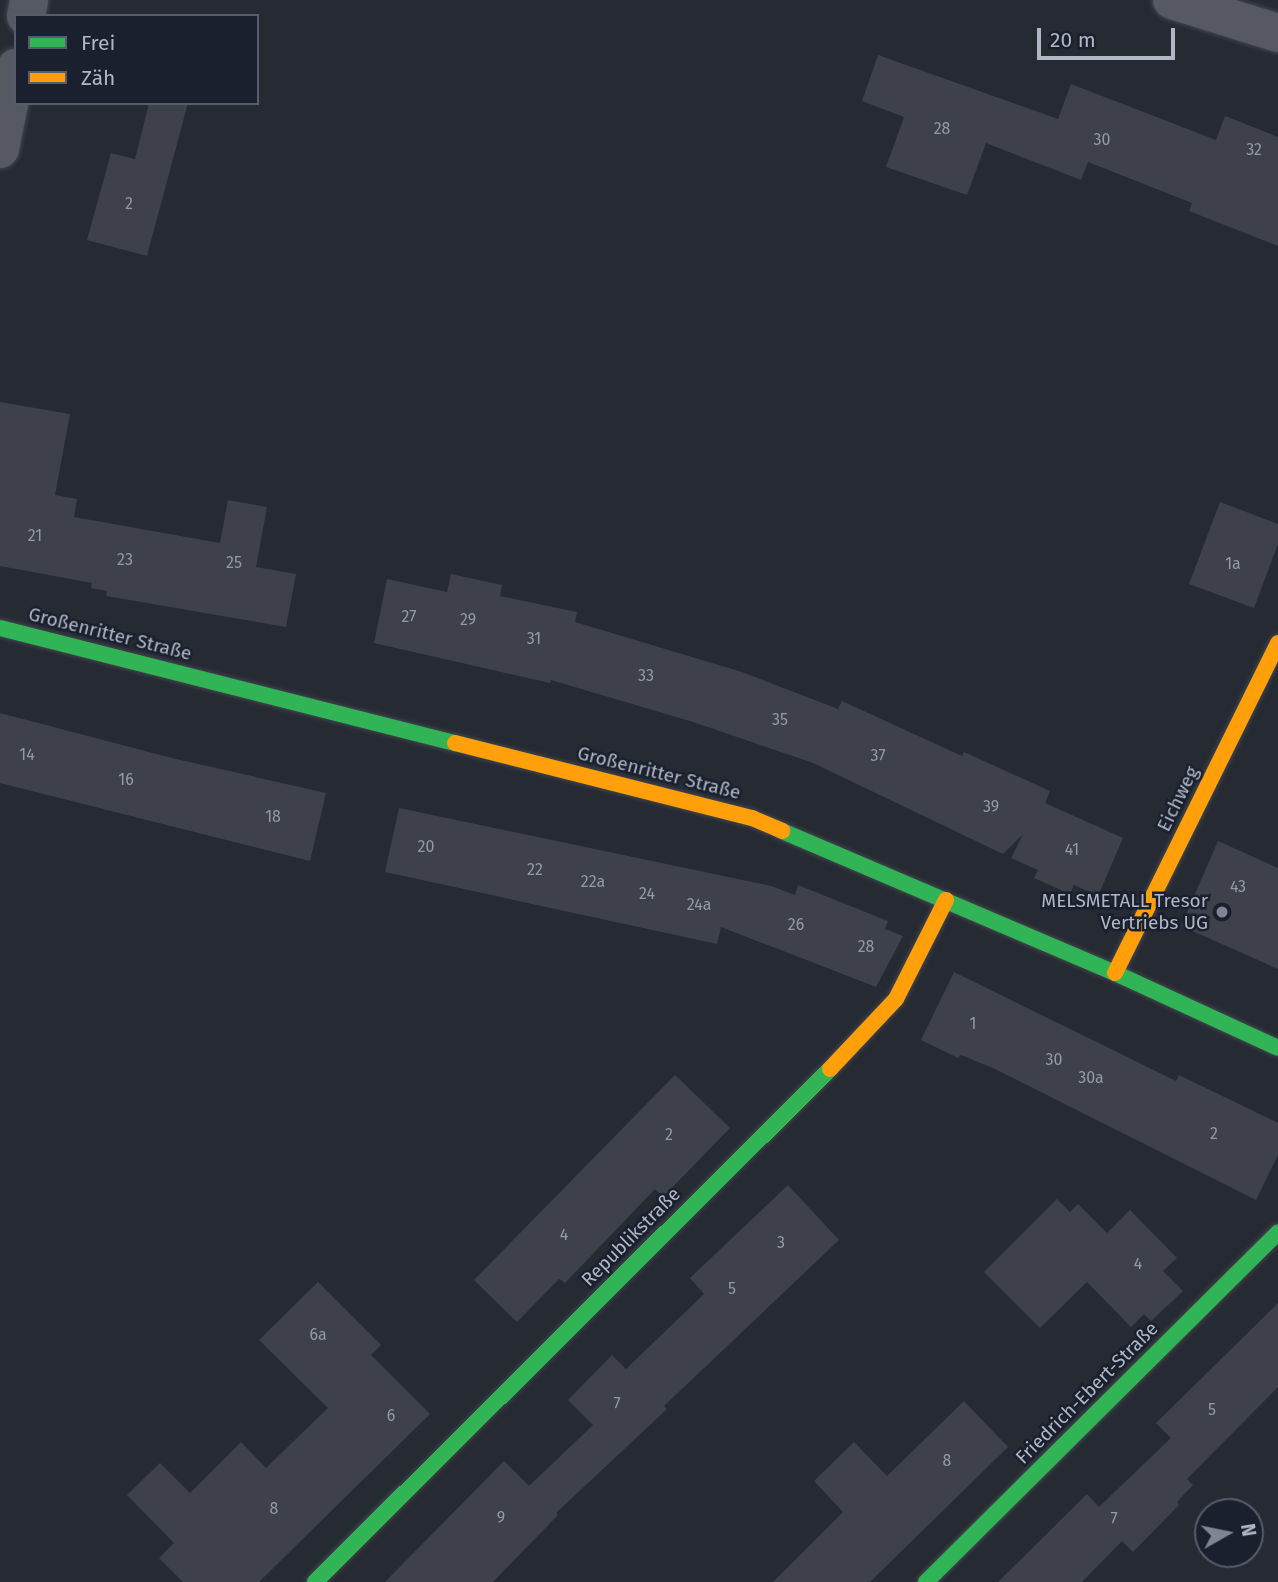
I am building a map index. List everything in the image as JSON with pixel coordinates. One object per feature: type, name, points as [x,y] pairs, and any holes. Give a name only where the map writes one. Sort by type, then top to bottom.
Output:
[{"type":"street","points":[[1172,0],[1278,33]]},
{"type":"street","points":[[0,149],[14,78]]},
{"type":"street","name":"Großenritter Straße","points":[[0,628],[752,818],[1115,973],[1278,1048]]},
{"type":"street","name":"Eichweg","points":[[1115,973],[1278,643]]},
{"type":"street","name":"Republikstraße","points":[[315,1582],[860,1038],[896,999],[946,900]]},
{"type":"street","name":"Friedrich-Ebert-Straße","points":[[926,1582],[1278,1233]]},
{"type":"building","points":[[878,55],[1058,119],[1071,84],[1216,140],[1225,116],[1278,137],[1278,246],[1189,211],[1192,203],[1088,162],[1081,180],[986,143],[967,195],[886,167],[904,117],[862,101]]},
{"type":"building","points":[[148,105],[187,105],[147,256],[87,240],[111,153],[135,159]]},
{"type":"building","points":[[0,402],[70,414],[55,495],[77,499],[74,517],[220,543],[228,500],[267,507],[256,567],[296,574],[286,627],[106,596],[107,591],[91,588],[92,583],[0,566]]},
{"type":"building","points":[[1220,502],[1278,524],[1278,544],[1254,608],[1189,584]]},
{"type":"building","points":[[451,574],[502,585],[500,596],[577,612],[575,622],[742,672],[838,709],[842,701],[962,756],[964,752],[1050,791],[1045,803],[1123,838],[1098,896],[1074,885],[1070,894],[1034,878],[1038,870],[1011,858],[1023,834],[1003,854],[813,763],[693,722],[551,680],[550,683],[374,643],[387,579],[447,592]]},
{"type":"building","points":[[0,713],[172,758],[326,793],[310,861],[0,783]]},
{"type":"building","points":[[399,808],[771,886],[795,895],[798,885],[888,921],[885,929],[903,936],[876,987],[721,927],[717,944],[385,872]]},
{"type":"building","points":[[1218,841],[1278,868],[1278,969],[1181,926]]},
{"type":"building","points":[[954,972],[1176,1081],[1179,1075],[1278,1123],[1278,1155],[1256,1200],[995,1069],[961,1055],[958,1058],[921,1040]]},
{"type":"building","points":[[675,1075],[730,1128],[663,1197],[655,1189],[565,1283],[559,1279],[517,1322],[474,1280]]},
{"type":"building","points":[[788,1185],[839,1240],[664,1406],[667,1409],[556,1513],[558,1515],[493,1582],[385,1582],[504,1461],[529,1486],[593,1425],[568,1400],[612,1355],[626,1369],[704,1294],[690,1278]]},
{"type":"building","points":[[1057,1199],[1070,1212],[1078,1204],[1107,1233],[1130,1210],[1177,1258],[1163,1271],[1183,1291],[1151,1321],[1144,1314],[1131,1327],[1087,1282],[1040,1328],[984,1272]]},
{"type":"building","points":[[318,1282],[381,1345],[371,1355],[430,1414],[259,1582],[183,1582],[159,1558],[174,1543],[127,1495],[160,1463],[190,1493],[241,1442],[266,1468],[328,1408],[259,1340]]},
{"type":"building","points":[[1278,1303],[1278,1387],[1187,1479],[1193,1485],[1177,1502],[1179,1505],[1133,1552],[1122,1541],[1082,1582],[998,1582],[1087,1494],[1099,1507],[1171,1438],[1156,1423]]},
{"type":"building","points":[[964,1401],[1008,1447],[870,1582],[773,1582],[843,1512],[814,1481],[854,1442],[887,1476]]},
{"type":"traffic: fast","points":[[0,628],[455,743]]},
{"type":"traffic: fast","points":[[782,831],[1115,973],[1278,1048]]},
{"type":"traffic: fast","points":[[315,1582],[830,1069]]},
{"type":"traffic: fast","points":[[926,1582],[1278,1233]]},
{"type":"traffic: slow","points":[[1115,973],[1278,643]]},
{"type":"traffic: slow","points":[[455,743],[752,818],[782,831]]},
{"type":"traffic: slow","points":[[830,1069],[896,999],[946,900]]},
{"type":"place","name":"MELSMETALL Tresor Vertriebs UG","points":[[1222,912]]}]
